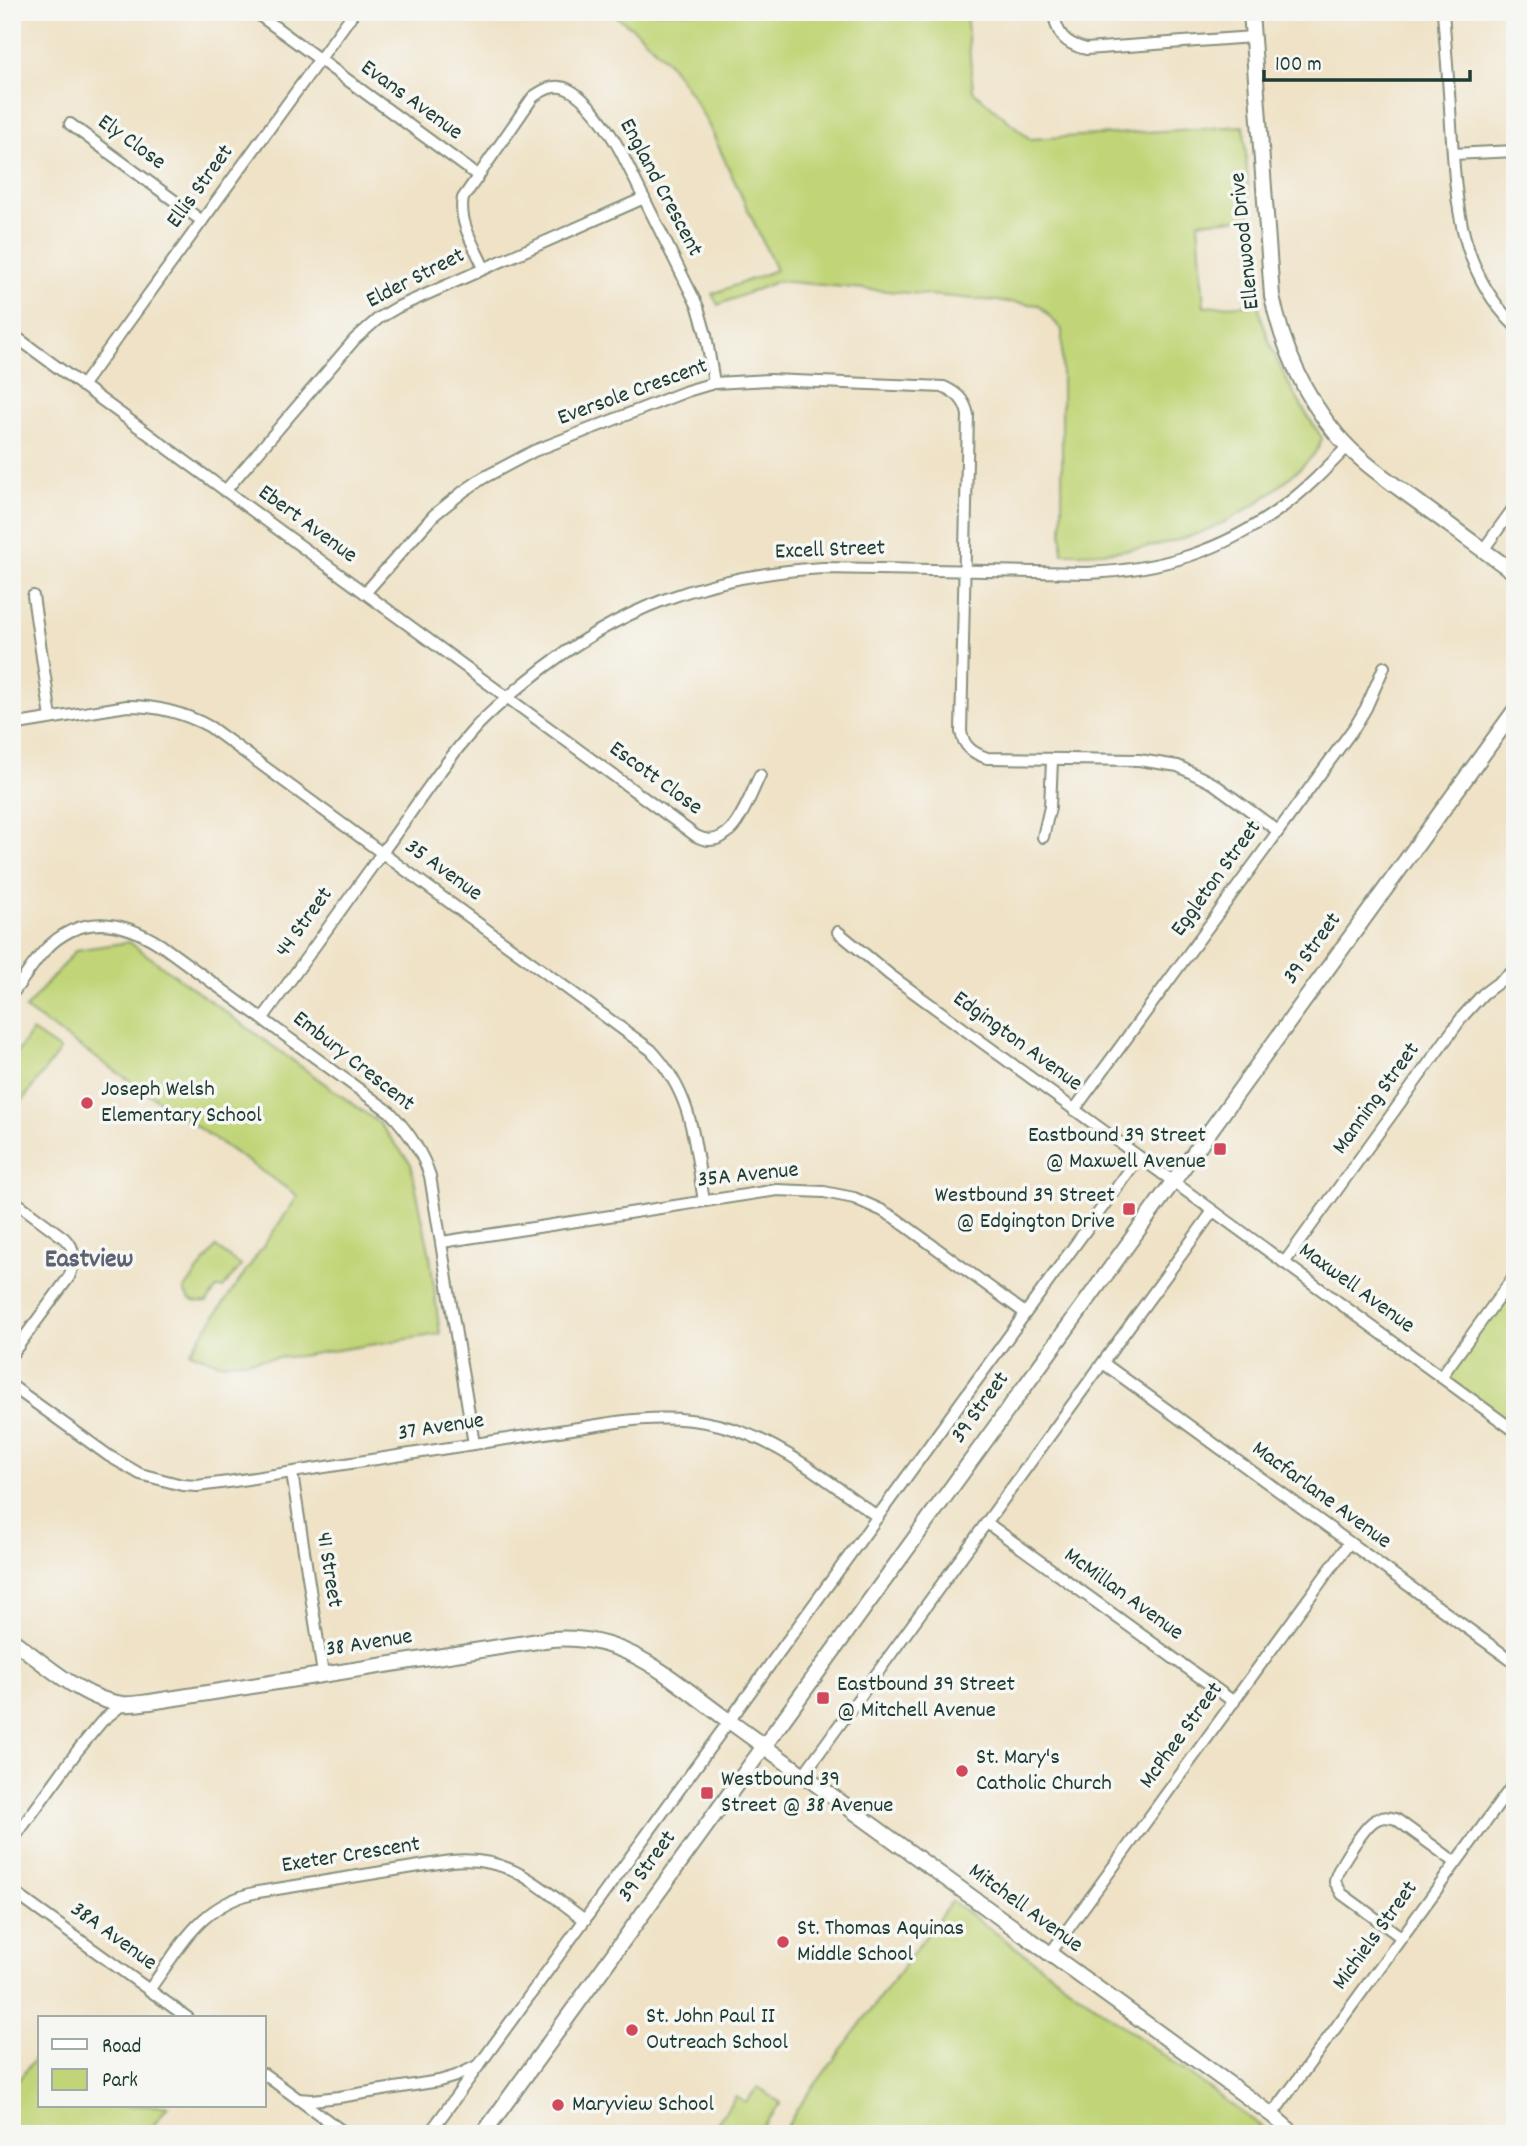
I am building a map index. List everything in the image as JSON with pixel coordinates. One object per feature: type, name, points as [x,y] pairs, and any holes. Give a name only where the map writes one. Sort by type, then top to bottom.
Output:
[{"type":"street","name":"Evans Avenue","points":[[255,12],[477,175]]},
{"type":"street","name":"Ellis Street","points":[[82,386],[354,12]]},
{"type":"street","points":[[1054,12],[1062,37],[1071,45],[1086,49],[1253,37]]},
{"type":"street","name":"Ellenwood Drive","points":[[1251,12],[1268,257],[1276,317],[1295,366],[1328,424],[1348,446],[1385,478],[1515,573]]},
{"type":"street","points":[[1443,12],[1457,207],[1465,241],[1477,273],[1497,305],[1515,326]]},
{"type":"street","name":"England Crescent","points":[[484,268],[463,218],[463,198],[533,97],[548,88],[565,88],[573,92],[603,123],[645,198],[698,307],[714,383]]},
{"type":"street","name":"Ely Close","points":[[70,124],[202,221]]},
{"type":"street","points":[[1453,154],[1515,151]]},
{"type":"street","name":"Elder Street","points":[[225,491],[366,328],[398,307],[645,198]]},
{"type":"street","name":"Ebert Avenue","points":[[12,334],[508,698]]},
{"type":"street","name":"Eversole Crescent","points":[[365,593],[434,515],[483,478],[534,451],[668,398],[714,383],[770,380],[936,385],[958,395],[968,415],[962,740],[971,751],[987,758],[1052,760]]},
{"type":"street","name":"Excell Street","points":[[383,853],[464,742],[489,714],[549,663],[594,632],[656,602],[733,579],[823,568],[1118,572],[1154,566],[1194,556],[1228,541],[1282,508],[1348,446]]},
{"type":"street","points":[[1483,550],[1515,506]]},
{"type":"street","points":[[33,596],[51,718]]},
{"type":"street","name":"Eggleton Street","points":[[1074,1110],[1356,725],[1384,667]]},
{"type":"street","name":"Escott Close","points":[[508,698],[702,838],[718,839],[730,831],[760,775]]},
{"type":"street","name":"35 Avenue","points":[[12,725],[127,706],[144,706],[172,710],[210,727],[633,1035],[661,1061],[678,1086],[688,1111],[704,1201]]},
{"type":"street","name":"39 Street","points":[[483,2134],[1515,710]]},
{"type":"street","points":[[1043,836],[1050,807],[1052,760],[1139,760],[1178,766],[1214,784],[1278,831]]},
{"type":"street","name":"44 Street","points":[[263,1018],[383,853]]},
{"type":"street","name":"Embury Crescent","points":[[12,994],[47,948],[74,930],[106,923],[134,929],[378,1102],[404,1128],[418,1148],[434,1191],[474,1444]]},
{"type":"street","name":"Edgington Avenue","points":[[838,932],[890,975],[1173,1182]]},
{"type":"street","name":"Manning Street","points":[[1284,1263],[1464,1016],[1483,994],[1515,970]]},
{"type":"street","name":"39 Street","points":[[429,2134],[1139,1157]]},
{"type":"street","name":"Maxwell Avenue","points":[[1173,1182],[1515,1431]]},
{"type":"street","name":"35A Avenue","points":[[442,1242],[777,1189],[810,1190],[854,1198],[895,1218],[1025,1313]]},
{"type":"street","points":[[12,1199],[64,1238],[75,1252],[73,1270],[69,1277],[12,1354]]},
{"type":"street","points":[[803,1774],[1213,1211]]},
{"type":"street","points":[[1441,1377],[1515,1275]]},
{"type":"street","name":"Macfarlane Avenue","points":[[1103,1363],[1515,1662]]},
{"type":"street","name":"37 Avenue","points":[[12,1386],[118,1462],[153,1479],[168,1483],[197,1486],[635,1419],[670,1418],[741,1430],[772,1444],[878,1517]]},
{"type":"street","name":"41 Street","points":[[292,1473],[323,1674]]},
{"type":"street","name":"McMillan Avenue","points":[[987,1523],[1234,1702]]},
{"type":"street","name":"McPhee Street","points":[[1049,1955],[1349,1543]]},
{"type":"street","name":"38 Avenue","points":[[12,1640],[85,1691],[123,1704],[551,1639],[589,1639],[617,1646],[636,1655],[729,1721]]},
{"type":"street","points":[[12,1840],[85,1741],[123,1704]]},
{"type":"street","name":"Mitchell Avenue","points":[[729,1721],[1272,2115],[1294,2134]]},
{"type":"street","name":"Michiels Street","points":[[1272,2115],[1515,1782]]},
{"type":"street","points":[[1401,1937],[1337,1888],[1335,1875],[1338,1868],[1361,1836],[1373,1821],[1390,1817],[1401,1822],[1455,1862]]},
{"type":"street","name":"Exeter Crescent","points":[[149,1990],[194,1928],[206,1915],[221,1905],[250,1894],[451,1861],[477,1860],[501,1864],[522,1875],[585,1920]]},
{"type":"street","name":"38A Avenue","points":[[12,1891],[185,2016]]},
{"type":"street","points":[[298,2099],[339,2097],[447,2080],[481,2063]]},
{"type":"street","points":[[266,2075],[346,2134]]},
{"type":"green space","points":[[610,12],[966,12],[973,91],[1030,139],[1244,126],[1250,218],[1198,222],[1204,307],[1258,304],[1269,340],[1284,374],[1322,438],[1317,450],[1304,465],[1263,498],[1211,528],[1155,546],[1095,553],[1062,553],[1062,330],[1039,305],[778,281],[718,305],[712,294],[776,270],[708,124],[692,96],[669,63],[638,32]]},
{"type":"green space","points":[[129,942],[379,1123],[411,1164],[430,1256],[440,1334],[299,1356],[219,1363],[190,1352],[298,1196],[25,1009],[76,950]]},
{"type":"green space","points":[[32,1031],[60,1050],[17,1108],[12,1104],[12,1060]]},
{"type":"green space","points":[[216,1247],[241,1266],[223,1288],[217,1288],[207,1302],[193,1301],[184,1290]]},
{"type":"green space","points":[[1515,1275],[1515,1431],[1441,1377]]},
{"type":"green space","points":[[952,1901],[1269,2134],[783,2134],[797,2109]]},
{"type":"green space","points":[[38,2054],[38,2108],[166,2108],[147,2134],[12,2134],[12,2089]]},
{"type":"green space","points":[[758,2087],[781,2103],[756,2134],[730,2134],[717,2123],[736,2096],[746,2102]]},
{"type":"place","name":"Joseph Welsh Elementary School","points":[[87,1103]]},
{"type":"place","name":"Eastbound 39 Street @ Maxwell Avenue","points":[[1220,1149]]},
{"type":"place","name":"Westbound 39 Street @ Edgington Drive","points":[[1129,1209]]},
{"type":"place","name":"Eastbound 39 Street @ Mitchell Avenue","points":[[823,1698]]},
{"type":"place","name":"St. Mary's Catholic Church","points":[[962,1771]]},
{"type":"place","name":"Westbound 39 Street @ 38 Avenue","points":[[707,1793]]},
{"type":"place","name":"St. Thomas Aquinas Middle School","points":[[783,1942]]},
{"type":"place","name":"St. John Paul II Outreach School","points":[[632,2030]]},
{"type":"place","name":"Maryview School","points":[[558,2105]]},
{"type":"district","name":"Eastview","points":[[89,1260]]}]
